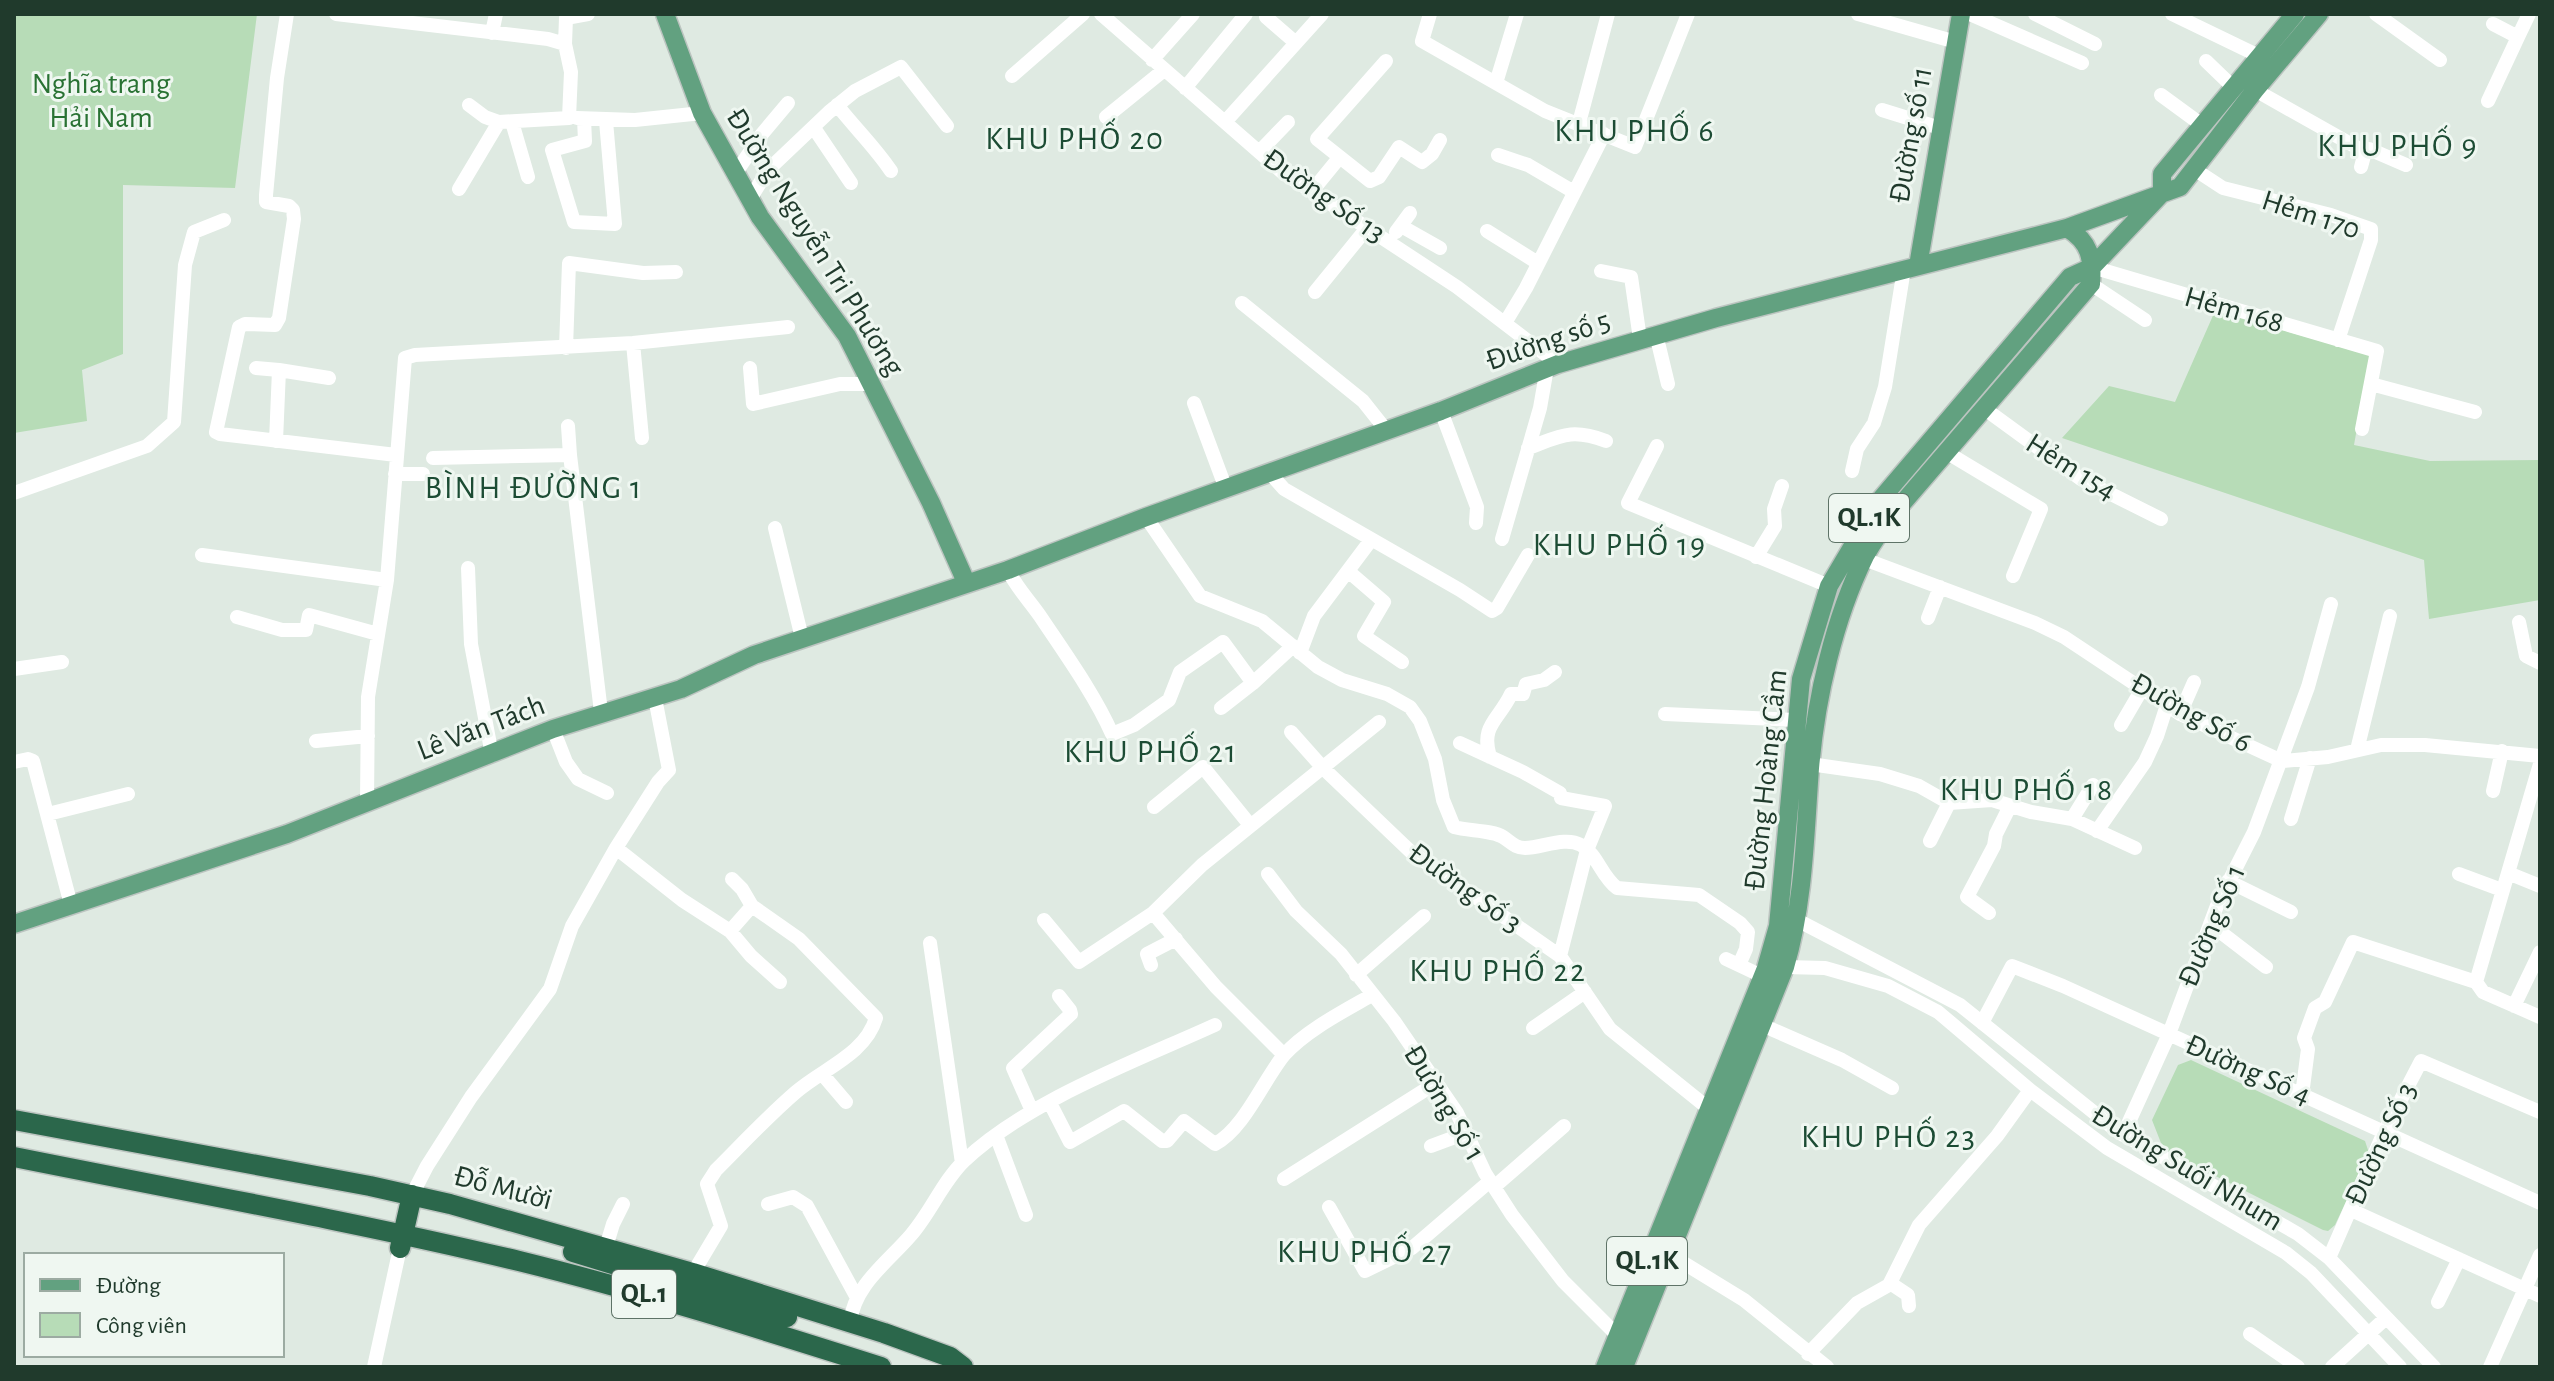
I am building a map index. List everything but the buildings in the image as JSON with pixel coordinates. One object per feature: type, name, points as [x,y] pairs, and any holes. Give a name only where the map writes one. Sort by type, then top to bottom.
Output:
[{"type":"highway","name":"Đỗ Mười","points":[[14,1120],[410,1202],[606,1247],[850,1322],[950,1357],[963,1367]]},
{"type":"highway","name":"Đỗ Mười","points":[[14,1131],[410,1202],[943,1367]]},
{"type":"highway","name":"QL.1","points":[[14,1157],[666,1300],[881,1367]]},
{"type":"highway","name":"QL.1","points":[[14,1167],[402,1241],[427,1253],[645,1307],[839,1367]]},
{"type":"highway","points":[[402,1241],[410,1202]]},
{"type":"main road","name":"Đường số 11","points":[[1911,267],[1961,14]]},
{"type":"main road","name":"Đường Hoàng Cầm","points":[[2162,193],[2162,174],[2295,14]]},
{"type":"main road","name":"Đường Hoàng Cầm","points":[[1624,1367],[1785,967],[1797,920],[1804,867],[1810,764],[1822,684],[1836,633],[1864,559],[1876,537],[1900,506],[1985,409],[2091,275],[2162,193],[2180,187],[2319,14]]},
{"type":"main road","name":"Đường Nguyễn Tri Phương","points":[[670,16],[702,113],[760,217],[847,336],[873,384],[966,582]]},
{"type":"main road","name":"Đường số 5","points":[[966,582],[1008,570],[1441,411],[1552,366],[1648,336],[2067,228],[2162,193]]},
{"type":"main road","points":[[2067,228],[2087,244],[2091,275]]},
{"type":"main road","name":"Đường Hoàng Cầm","points":[[1605,1367],[1762,976],[1778,926],[1801,679],[1829,586],[1880,500],[1910,462],[2070,277],[2091,275]]},
{"type":"main road","name":"Lê Văn Tách","points":[[14,924],[287,834],[553,729],[681,689],[754,655],[966,582]]},
{"type":"street","points":[[287,14],[277,78],[266,195],[266,202],[289,206],[294,219],[279,318],[275,325],[245,324],[239,327],[216,427],[220,434],[396,455]]},
{"type":"street","points":[[336,14],[452,21],[492,33],[565,44]]},
{"type":"street","points":[[492,33],[496,14]]},
{"type":"street","points":[[569,118],[571,72],[565,44],[566,18],[588,14]]},
{"type":"street","points":[[1012,76],[1083,14]]},
{"type":"street","name":"Đường Số 13","points":[[1101,14],[1282,172],[1505,323],[1552,366]]},
{"type":"street","points":[[1152,60],[1193,14]]},
{"type":"street","points":[[1185,88],[1246,14]]},
{"type":"street","points":[[1225,122],[1322,14]]},
{"type":"street","points":[[1430,14],[1422,41],[1545,111],[1635,147],[1688,14]]},
{"type":"street","points":[[1496,83],[1517,14]]},
{"type":"street","points":[[1579,123],[1608,14]]},
{"type":"street","points":[[1858,14],[1956,42]]},
{"type":"street","points":[[1970,14],[2082,63]]},
{"type":"street","points":[[2035,14],[2095,44]]},
{"type":"street","points":[[2172,14],[2259,56]]},
{"type":"street","points":[[2376,14],[2440,60]]},
{"type":"street","points":[[2488,101],[2529,14]]},
{"type":"street","points":[[1266,17],[1296,43]]},
{"type":"street","points":[[2493,24],[2518,37]]},
{"type":"street","points":[[1386,61],[1317,139],[1370,181],[1379,177],[1399,147],[1422,162],[1432,154],[1440,140]]},
{"type":"street","points":[[2206,61],[2233,87]]},
{"type":"street","points":[[750,199],[768,170],[837,105],[855,91],[901,67],[947,126]]},
{"type":"street","points":[[1106,117],[1164,70]]},
{"type":"street","points":[[2255,90],[2363,160],[2369,149],[2406,165]]},
{"type":"street","points":[[2161,95],[2202,125]]},
{"type":"street","points":[[735,174],[788,103]]},
{"type":"street","points":[[469,105],[485,117],[505,122],[569,118],[606,121],[702,113]]},
{"type":"street","points":[[837,105],[862,136],[871,142],[891,171]]},
{"type":"street","points":[[1882,110],[1940,128]]},
{"type":"street","points":[[584,119],[585,141],[548,150],[574,222],[615,224],[606,121]]},
{"type":"street","points":[[505,122],[528,177]]},
{"type":"street","points":[[459,189],[505,122]]},
{"type":"street","points":[[1259,152],[1288,122]]},
{"type":"street","points":[[814,128],[851,183]]},
{"type":"street","points":[[1505,323],[1604,134]]},
{"type":"street","points":[[1498,155],[1528,165],[1574,192]]},
{"type":"street","points":[[1312,191],[1339,158]]},
{"type":"street","name":"Hẻm 170","points":[[2194,169],[2223,188],[2331,215],[2371,229],[2371,240],[2338,340]]},
{"type":"street","points":[[1389,242],[1410,213]]},
{"type":"street","points":[[14,493],[147,446],[174,422],[185,265],[194,232],[224,220]]},
{"type":"street","points":[[1401,226],[1440,248]]},
{"type":"street","points":[[1315,292],[1367,228]]},
{"type":"street","points":[[1487,231],[1538,263]]},
{"type":"street","points":[[566,348],[569,263],[643,273],[676,272]]},
{"type":"street","points":[[1852,471],[1857,449],[1874,423],[1885,387],[1911,267]]},
{"type":"street","points":[[1601,271],[1631,277],[1648,336],[1668,384]]},
{"type":"street","points":[[2091,275],[2145,320]]},
{"type":"street","name":"Hẻm 168","points":[[2091,275],[2377,351],[2371,384]]},
{"type":"street","points":[[1242,303],[1363,401],[1386,430]]},
{"type":"street","points":[[367,802],[368,697],[387,580],[405,358],[633,343],[788,327]]},
{"type":"street","points":[[633,343],[642,438]]},
{"type":"street","points":[[1502,539],[1552,366]]},
{"type":"street","points":[[256,368],[329,378]]},
{"type":"street","points":[[750,368],[753,404],[840,384],[873,384]]},
{"type":"street","points":[[276,441],[279,370]]},
{"type":"street","points":[[2362,429],[2371,384],[2475,412]]},
{"type":"street","points":[[1194,403],[1226,489]]},
{"type":"street","name":"Hẻm 154","points":[[1985,409],[2081,479],[2161,519]]},
{"type":"street","points":[[1441,411],[1477,507],[1476,523]]},
{"type":"street","points":[[568,426],[601,712]]},
{"type":"street","points":[[1528,448],[1569,433],[1584,432],[1606,441]]},
{"type":"street","points":[[1657,446],[1628,503],[1829,586]]},
{"type":"street","points":[[1946,452],[2041,509],[2013,576]]},
{"type":"street","points":[[433,458],[570,455]]},
{"type":"street","points":[[1270,473],[1284,489],[1492,611],[1497,608],[1528,555]]},
{"type":"street","points":[[395,474],[423,474]]},
{"type":"street","points":[[1756,557],[1775,526],[1774,509],[1782,486]]},
{"type":"street","points":[[1146,517],[1200,596],[1262,621],[1296,650],[1342,680],[1387,694],[1410,707],[1420,721],[1435,759],[1443,800],[1454,827],[1502,836],[1519,848],[1538,848],[1568,841],[1578,843],[1617,888],[1699,895],[1748,932],[1746,949],[1732,962],[1762,976]]},
{"type":"street","points":[[775,528],[802,638]]},
{"type":"street","points":[[1221,708],[1296,650],[1314,616],[1371,540]]},
{"type":"street","points":[[202,555],[387,580]]},
{"type":"street","name":"Đường Số 6","points":[[1864,559],[2055,632],[2174,710],[2282,761],[2328,757],[2381,745],[2425,745],[2540,756]]},
{"type":"street","points":[[468,568],[471,644],[492,755]]},
{"type":"street","points":[[1008,570],[1102,711],[1112,734],[1134,725],[1169,700],[1180,672],[1223,642],[1253,683]]},
{"type":"street","points":[[1348,571],[1384,602],[1364,636],[1402,662]]},
{"type":"street","points":[[1928,618],[1940,587]]},
{"type":"street","name":"Đường Số 1","points":[[2123,1135],[2169,1034],[2210,924],[2254,832],[2282,761],[2308,687],[2331,604]]},
{"type":"street","points":[[237,617],[282,630],[306,630],[309,615],[378,634]]},
{"type":"street","points":[[2357,750],[2390,616]]},
{"type":"street","points":[[2519,622],[2526,656],[2540,663]]},
{"type":"street","points":[[14,669],[62,662]]},
{"type":"street","points":[[1490,757],[1485,742],[1486,732],[1511,694],[1523,694],[1526,684],[1544,680],[1555,672]]},
{"type":"street","points":[[2097,831],[2145,762],[2157,736],[2194,682]]},
{"type":"street","points":[[2121,725],[2142,689]]},
{"type":"street","points":[[410,1202],[427,1166],[471,1097],[550,989],[566,938],[616,848],[669,770],[655,698]]},
{"type":"street","points":[[1665,714],[1796,720]]},
{"type":"street","points":[[1044,920],[1079,962],[1153,913],[1202,865],[1379,722]]},
{"type":"street","points":[[553,729],[566,762],[578,779],[607,793]]},
{"type":"street","name":"Đường Số 3","points":[[1291,732],[1323,768],[1411,852],[1560,956],[1599,1015],[1617,1035],[1708,1108]]},
{"type":"street","points":[[316,741],[368,736]]},
{"type":"street","points":[[1460,743],[1560,793],[1561,798],[1605,806],[1587,850],[1560,956]]},
{"type":"street","points":[[2493,791],[2502,751]]},
{"type":"street","points":[[2291,819],[2310,758]]},
{"type":"street","points":[[14,762],[33,761],[71,905]]},
{"type":"street","points":[[1810,764],[1880,774],[1919,786],[1949,803],[1992,800],[2072,819],[2135,848]]},
{"type":"street","points":[[2476,982],[2540,764]]},
{"type":"street","points":[[1154,807],[1203,767],[1250,825]]},
{"type":"street","points":[[2072,819],[2093,785]]},
{"type":"street","points":[[48,814],[128,794]]},
{"type":"street","points":[[1930,841],[1949,803]]},
{"type":"street","points":[[1989,913],[1967,897],[1994,846],[1996,834],[2010,806]]},
{"type":"street","points":[[616,848],[682,900],[730,931],[751,956],[780,982]]},
{"type":"street","points":[[2508,873],[2540,886]]},
{"type":"street","name":"Đường Số 1","points":[[1268,874],[1296,911],[1341,954],[1394,1021],[1457,1113],[1492,1184],[1512,1215],[1563,1281],[1617,1335]]},
{"type":"street","points":[[2459,874],[2502,890]]},
{"type":"street","points":[[693,1273],[721,1226],[707,1184],[711,1177],[797,1091],[823,1075],[855,1048],[873,1029],[876,1018],[799,939],[752,906],[732,879]]},
{"type":"street","points":[[2228,881],[2291,912]]},
{"type":"street","points":[[730,931],[752,906]]},
{"type":"street","points":[[1153,913],[1216,987],[1284,1055]]},
{"type":"street","points":[[1356,975],[1424,916]]},
{"type":"street","name":"Đường Suối Nhum","points":[[1797,920],[1906,974],[1960,1005],[2123,1135],[2298,1234],[2329,1258],[2434,1367]]},
{"type":"street","points":[[2210,924],[2266,967]]},
{"type":"street","points":[[1151,965],[1147,954],[1176,939]]},
{"type":"street","points":[[2302,1095],[2308,1049],[2304,1038],[2315,1008],[2325,1002],[2353,942],[2476,982],[2483,992],[2540,1017]]},
{"type":"street","points":[[930,943],[962,1163]]},
{"type":"street","points":[[2514,1006],[2540,952]]},
{"type":"street","name":"Đường Số 4","points":[[1982,1023],[2012,966],[2063,986],[2540,1203]]},
{"type":"street","points":[[1785,967],[1825,968],[1888,986],[1938,1012],[2030,1090],[2114,1153],[2286,1253],[2311,1273],[2400,1367]]},
{"type":"street","points":[[1533,1028],[1585,992]]},
{"type":"street","points":[[1050,1103],[1070,1142],[1124,1111],[1162,1141],[1167,1141],[1185,1121],[1215,1144],[1220,1143],[1251,1105],[1284,1055],[1324,1024],[1372,995]]},
{"type":"street","points":[[1032,1111],[1013,1068],[1071,1014],[1059,996]]},
{"type":"street","points":[[850,1322],[856,1296],[919,1226],[962,1163],[996,1135],[1032,1111],[1215,1025]]},
{"type":"street","points":[[1762,1025],[1842,1060],[1892,1088]]},
{"type":"street","name":"Đường Số 3","points":[[2329,1258],[2384,1132],[2421,1061],[2540,1112]]},
{"type":"street","points":[[823,1075],[846,1102]]},
{"type":"street","points":[[1284,1179],[1436,1083]]},
{"type":"street","points":[[1808,1354],[1857,1303],[1890,1283],[1919,1225],[1997,1136],[2030,1090]]},
{"type":"street","points":[[1329,1207],[1365,1271],[1412,1248],[1454,1209],[1492,1184],[1564,1126]]},
{"type":"street","points":[[1431,1146],[1466,1133]]},
{"type":"street","points":[[996,1135],[1026,1215]]},
{"type":"street","points":[[768,1204],[793,1197],[807,1206],[856,1296]]},
{"type":"street","points":[[606,1247],[623,1204]]},
{"type":"street","points":[[2351,1210],[2540,1296]]},
{"type":"street","points":[[374,1367],[402,1241]]},
{"type":"street","points":[[1669,1254],[1744,1300],[1827,1367]]},
{"type":"street","points":[[2490,1367],[2540,1255]]},
{"type":"street","points":[[2438,1302],[2459,1259]]},
{"type":"street","points":[[1890,1283],[1908,1295],[1909,1306]]},
{"type":"street","points":[[2332,1367],[2386,1318]]},
{"type":"street","points":[[2250,1334],[2298,1367]]},
{"type":"green space","name":"Nghĩa trang Hải Nam","points":[[14,14],[257,14],[235,188],[123,185],[123,354],[82,370],[87,421],[14,433]]},
{"type":"green space","points":[[2215,311],[2370,355],[2354,445],[2430,461],[2540,460],[2540,600],[2429,619],[2424,560],[2062,438],[2109,386],[2175,402]]},
{"type":"green space","points":[[2191,1060],[2365,1141],[2369,1153],[2335,1225],[2328,1231],[2170,1153],[2161,1143],[2152,1120],[2178,1065]]},
{"type":"district","name":"KHU PHỐ 6","points":[[1635,131]]},
{"type":"district","name":"KHU PHỐ 20","points":[[1075,139]]},
{"type":"district","name":"KHU PHỐ 9","points":[[2398,146]]},
{"type":"district","name":"BÌNH ĐƯỜNG 1","points":[[534,488]]},
{"type":"district","name":"KHU PHỐ 19","points":[[1620,545]]},
{"type":"district","name":"KHU PHỐ 21","points":[[1151,752]]},
{"type":"district","name":"KHU PHỐ 18","points":[[2027,790]]},
{"type":"district","name":"KHU PHỐ 22","points":[[1498,971]]},
{"type":"district","name":"KHU PHỐ 23","points":[[1889,1137]]},
{"type":"district","name":"KHU PHỐ 27","points":[[1365,1252]]}]
